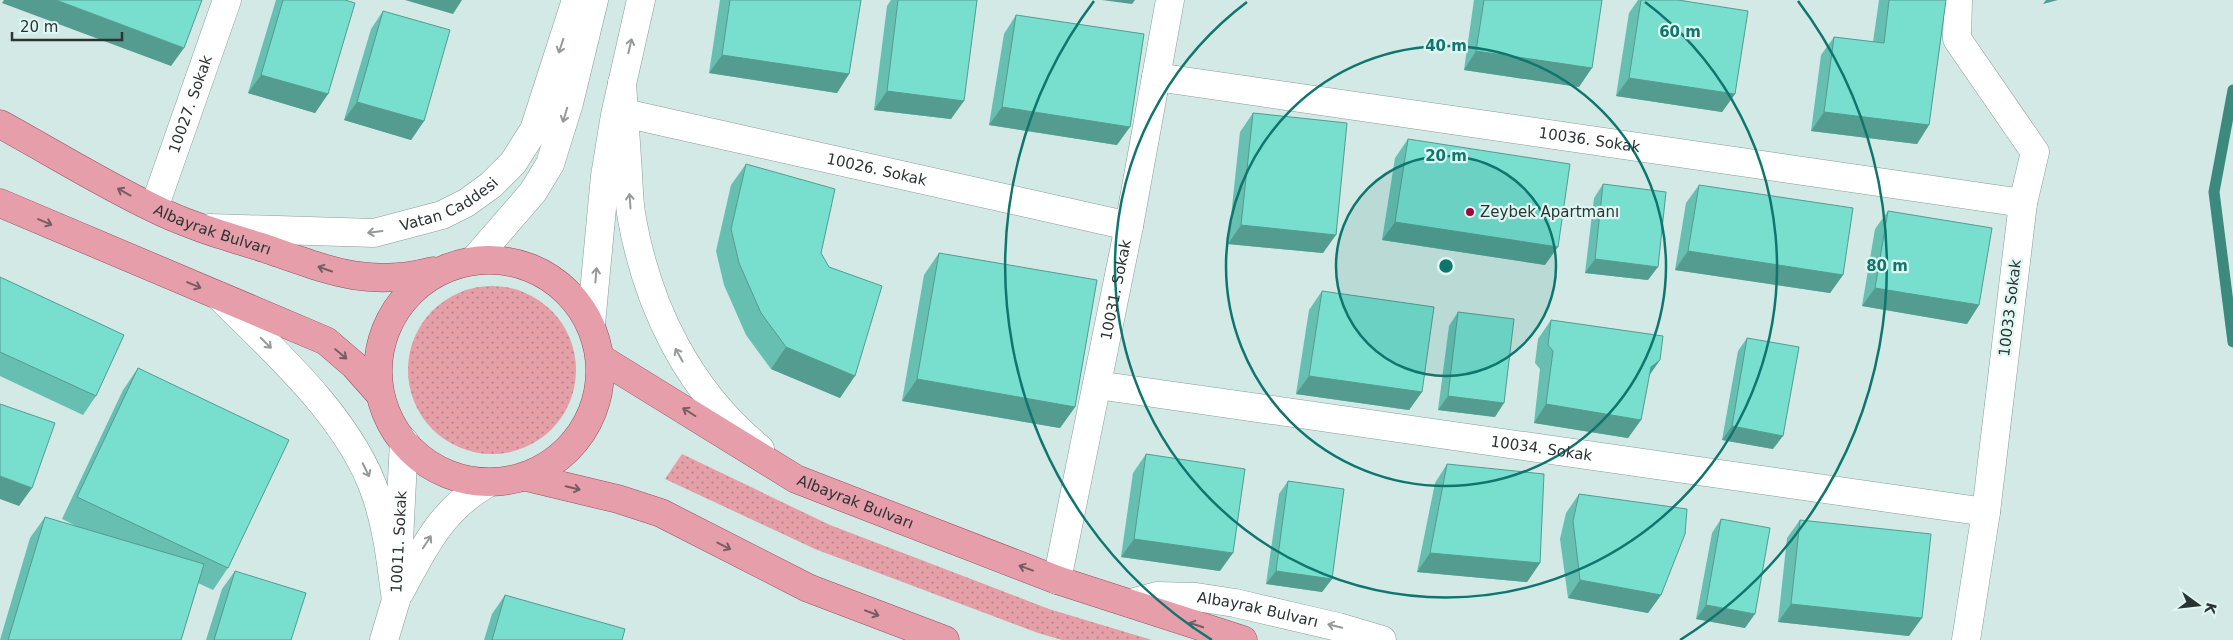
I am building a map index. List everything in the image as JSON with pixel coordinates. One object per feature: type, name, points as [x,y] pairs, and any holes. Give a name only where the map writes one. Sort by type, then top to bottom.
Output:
[{"type":"main road","name":"Albayrak Bulvarı","points":[[0,124],[154,208],[202,228],[335,272],[360,278],[396,278],[414,276],[475,259],[511,260],[544,272],[572,294],[591,324],[600,358],[599,394],[585,429],[559,458],[526,477]]},
{"type":"main road","points":[[0,203],[326,340],[354,365],[378,392],[392,428],[417,457],[450,476],[488,484],[526,477],[618,499],[660,513],[808,588],[945,640]]},
{"type":"main road","points":[[378,392],[378,354],[390,317],[412,289],[441,268]]},
{"type":"main road","name":"Albayrak Bulvarı","points":[[600,358],[796,478],[1057,580],[1243,640]]},
{"type":"street","name":"10027. Sokak","points":[[154,208],[227,0]]},
{"type":"street","name":"Vatan Caddesi","points":[[202,228],[374,233],[442,216],[466,203],[491,185],[513,163],[534,130],[576,0]]},
{"type":"street","points":[[475,259],[533,192],[550,164],[569,103],[594,0]]},
{"type":"street","points":[[591,324],[605,176],[622,83],[641,0]]},
{"type":"street","name":"10031. Sokak","points":[[1057,580],[1129,226],[1170,0]]},
{"type":"street","name":"10033 Sokak","points":[[1958,0],[1957,39],[2035,152],[2023,203],[1986,512],[1966,640]]},
{"type":"street","name":"10036. Sokak","points":[[1156,77],[2023,203]]},
{"type":"street","points":[[622,83],[631,218],[646,276],[668,334],[692,376],[718,410],[755,446],[796,478]]},
{"type":"street","name":"10026. Sokak","points":[[624,114],[1129,226]]},
{"type":"street","points":[[219,296],[289,366],[322,404],[365,468],[384,520],[396,600]]},
{"type":"street","name":"10034. Sokak","points":[[1097,385],[1986,512]]},
{"type":"street","name":"10011. Sokak","points":[[384,640],[396,600],[404,441]]},
{"type":"street","points":[[396,600],[436,529],[469,494],[488,484]]},
{"type":"street","name":"Albayrak Bulvarı","points":[[1131,603],[1157,596],[1196,597],[1235,603],[1338,627],[1382,640]]},
{"type":"shaded area","points":[[492,286],[516,290],[531,296],[539,300],[557,317],[562,323],[572,346],[576,370],[572,394],[566,409],[562,417],[545,435],[539,440],[516,450],[492,454],[468,450],[453,444],[445,440],[427,423],[422,417],[412,394],[408,370],[412,346],[418,331],[422,323],[439,305],[445,300],[468,290]]},
{"type":"shaded area","points":[[682,454],[830,525],[1049,609],[1152,640],[1062,640],[1038,633],[815,549],[665,479]]},
{"type":"building","points":[[56,0],[202,0],[184,48]]},
{"type":"building","points":[[283,0],[345,0],[355,3],[328,94],[261,75]]},
{"type":"building","points":[[730,0],[861,0],[849,74],[722,55]]},
{"type":"building","points":[[898,0],[977,0],[964,101],[887,91]]},
{"type":"building","points":[[1484,0],[1602,0],[1592,68],[1476,51]]},
{"type":"building","points":[[1641,0],[1678,0],[1748,11],[1735,94],[1629,78]]},
{"type":"building","points":[[1889,0],[1946,0],[1929,125],[1824,112],[1834,37],[1884,43]]},
{"type":"building","points":[[383,11],[450,30],[424,121],[357,102]]},
{"type":"building","points":[[1016,15],[1144,34],[1130,127],[1002,107]]},
{"type":"building","points":[[1253,113],[1347,123],[1336,235],[1241,225]]},
{"type":"building","name":"Zeybek Apartmanı","points":[[1408,139],[1570,164],[1558,247],[1395,222]]},
{"type":"building","points":[[746,164],[835,189],[821,253],[829,267],[882,286],[855,376],[786,347],[761,313],[739,263],[731,229]]},
{"type":"building","points":[[1603,184],[1666,192],[1658,267],[1595,259]]},
{"type":"building","points":[[1699,185],[1853,208],[1843,275],[1688,251]]},
{"type":"building","points":[[1888,211],[1992,228],[1979,305],[1875,288]]},
{"type":"building","points":[[939,253],[1097,280],[1075,407],[917,379]]},
{"type":"building","points":[[0,277],[124,335],[96,396],[0,352]]},
{"type":"building","points":[[1322,291],[1434,307],[1422,392],[1309,376]]},
{"type":"building","points":[[1458,312],[1514,319],[1504,403],[1448,396]]},
{"type":"building","points":[[1551,320],[1663,336],[1660,360],[1651,367],[1641,420],[1546,404],[1553,351],[1548,345]]},
{"type":"building","points":[[1747,338],[1799,347],[1783,436],[1732,426]]},
{"type":"building","points":[[138,368],[289,440],[228,568],[77,497]]},
{"type":"building","points":[[0,404],[55,423],[32,488],[0,476]]},
{"type":"building","points":[[1146,454],[1245,469],[1233,553],[1134,539]]},
{"type":"building","points":[[1447,464],[1544,474],[1540,563],[1430,553]]},
{"type":"building","points":[[1288,481],[1344,489],[1332,579],[1276,571]]},
{"type":"building","points":[[1579,494],[1687,509],[1685,534],[1661,595],[1580,580],[1573,521]]},
{"type":"building","points":[[45,517],[204,564],[181,640],[8,640]]},
{"type":"building","points":[[1721,519],[1770,528],[1755,614],[1706,605]]},
{"type":"building","points":[[1800,520],[1931,534],[1922,618],[1791,604]]},
{"type":"building","points":[[235,571],[306,593],[291,640],[214,640]]},
{"type":"building","points":[[505,595],[625,629],[622,640],[492,640]]},
{"type":"waterway","points":[[2233,90],[2214,192],[2233,342]]},
{"type":"place","name":"Zeybek Apartmanı","points":[[1470,212]]}]
